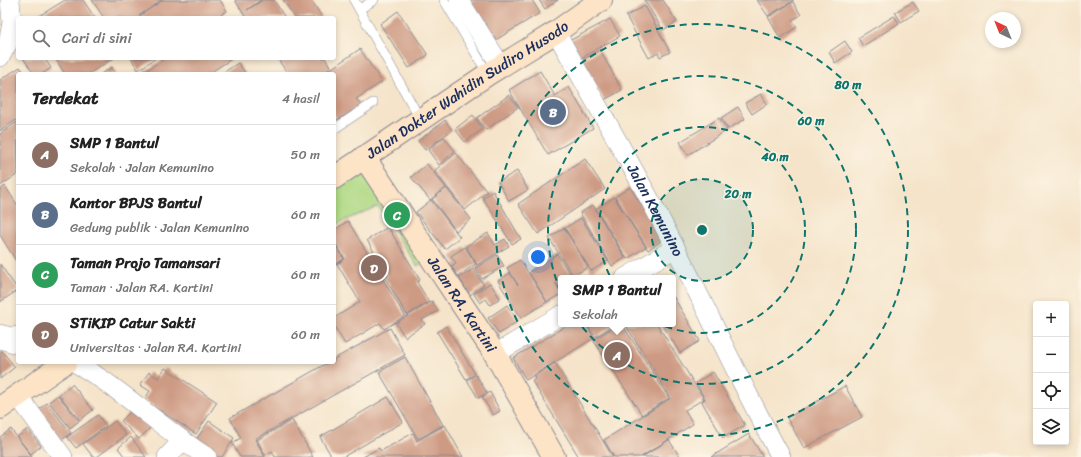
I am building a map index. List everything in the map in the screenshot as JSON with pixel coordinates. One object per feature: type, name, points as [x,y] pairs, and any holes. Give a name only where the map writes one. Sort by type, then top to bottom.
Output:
[{"type":"main road","name":"Jalan Dokter Wahidin Sudiro Husodo","points":[[336,177],[494,70],[556,32],[601,0]]},
{"type":"main road","name":"Jalan RA. Kartini","points":[[364,157],[495,354],[554,457]]},
{"type":"main road","points":[[0,408],[63,364]]},
{"type":"street","points":[[0,57],[8,43],[12,23],[10,0]]},
{"type":"street","points":[[459,0],[494,70]]},
{"type":"street","name":"Jalan Kemunino","points":[[556,32],[675,248],[781,457]]},
{"type":"street","points":[[629,275],[675,248]]},
{"type":"street","points":[[495,354],[558,317]]},
{"type":"street","points":[[0,339],[16,343]]},
{"type":"street","points":[[77,364],[111,385],[144,409],[182,441],[207,457]]},
{"type":"street","points":[[18,396],[63,457]]},
{"type":"street","points":[[167,457],[182,441]]},
{"type":"lane","points":[[354,0],[420,119]]},
{"type":"lane","points":[[360,9],[374,0]]},
{"type":"lane","points":[[444,0],[494,70]]},
{"type":"lane","points":[[336,128],[373,103]]},
{"type":"lane","points":[[0,329],[12,332],[16,331]]},
{"type":"green space","points":[[366,155],[437,253],[417,266],[378,206],[336,224],[336,175]]},
{"type":"building","points":[[65,0],[83,0],[94,16],[39,16]]},
{"type":"building","points":[[92,0],[162,0],[139,16],[103,16]]},
{"type":"building","points":[[163,0],[220,0],[227,11],[219,16],[139,16]]},
{"type":"building","points":[[235,0],[261,0],[247,10],[263,0],[274,0],[284,16],[245,16]]},
{"type":"building","points":[[283,0],[311,0],[321,16],[294,16]]},
{"type":"building","points":[[468,0],[532,0],[540,13],[494,41]]},
{"type":"building","points":[[539,0],[558,0],[545,9]]},
{"type":"building","points":[[644,0],[663,0],[677,22],[663,30]]},
{"type":"building","points":[[757,0],[794,0],[768,16]]},
{"type":"building","points":[[793,2],[801,15],[792,20],[797,27],[780,38],[768,17]]},
{"type":"building","points":[[913,2],[919,11],[901,22],[895,12]]},
{"type":"building","points":[[645,6],[670,52],[660,57],[658,53],[649,58],[626,16]]},
{"type":"building","points":[[398,11],[428,55],[409,68],[380,24]]},
{"type":"building","points":[[894,16],[899,23],[863,46],[858,38]]},
{"type":"building","points":[[610,19],[620,36],[581,58],[571,40]]},
{"type":"building","points":[[845,41],[852,52],[835,63],[829,52]]},
{"type":"building","points":[[360,49],[382,82],[356,99],[361,105],[338,120],[336,117],[336,72],[326,72]]},
{"type":"building","points":[[600,50],[622,90],[604,100],[582,60]]},
{"type":"building","points":[[24,60],[45,60],[51,68],[45,72],[33,72]]},
{"type":"building","points":[[56,60],[111,60],[91,72],[64,72]]},
{"type":"building","points":[[132,60],[153,60],[138,70]]},
{"type":"building","points":[[162,60],[230,60],[211,72],[144,72]]},
{"type":"building","points":[[278,60],[326,60],[331,68],[325,72],[287,72]]},
{"type":"building","points":[[238,63],[245,72],[224,72]]},
{"type":"building","points":[[20,67],[24,72],[16,72],[16,120],[0,131],[0,80]]},
{"type":"building","points":[[112,67],[115,72],[104,72]]},
{"type":"building","points":[[540,71],[555,96],[569,87],[593,128],[548,155],[509,90]]},
{"type":"building","points":[[761,94],[767,104],[752,114],[745,103]]},
{"type":"building","points":[[509,95],[518,107],[486,130],[477,118]]},
{"type":"building","points":[[738,107],[745,119],[728,129],[721,118]]},
{"type":"building","points":[[473,115],[483,129],[465,142],[455,129]]},
{"type":"building","points":[[719,118],[727,130],[688,155],[680,142]]},
{"type":"building","points":[[445,120],[452,130],[425,150],[418,141]]},
{"type":"building","points":[[16,123],[16,175],[0,186],[0,134]]},
{"type":"building","points":[[444,137],[455,151],[439,165],[428,150]]},
{"type":"building","points":[[456,153],[487,192],[465,210],[434,171]]},
{"type":"building","points":[[585,159],[605,189],[538,234],[518,204]]},
{"type":"building","points":[[427,164],[446,188],[430,200],[411,177]]},
{"type":"building","points":[[517,171],[528,190],[509,201],[498,182]]},
{"type":"building","points":[[5,186],[16,203],[16,261],[0,235],[0,190]]},
{"type":"building","points":[[630,187],[663,240],[648,250],[615,197]]},
{"type":"building","points":[[446,188],[471,219],[456,231],[432,199]]},
{"type":"building","points":[[493,191],[521,239],[512,244],[483,198]]},
{"type":"building","points":[[614,197],[646,247],[627,259],[596,209]]},
{"type":"building","points":[[431,200],[460,237],[445,249],[416,212]]},
{"type":"building","points":[[593,205],[625,258],[612,266],[580,213]]},
{"type":"building","points":[[581,218],[608,261],[591,271],[565,228]]},
{"type":"building","points":[[348,221],[405,316],[384,329],[380,323],[345,344],[336,329],[336,317],[360,302],[337,264],[345,259],[336,244],[336,229]]},
{"type":"building","points":[[388,227],[420,280],[417,282],[429,302],[407,315],[385,278],[388,276],[367,240]]},
{"type":"building","points":[[564,228],[588,267],[572,275],[549,238]]},
{"type":"building","points":[[488,233],[495,245],[505,239],[509,246],[477,265],[466,246]]},
{"type":"building","points":[[336,246],[344,259],[336,264]]},
{"type":"building","points":[[465,247],[476,264],[458,276],[451,266],[456,263],[451,256]]},
{"type":"building","points":[[557,254],[570,275],[558,275],[558,286],[556,283],[558,287],[558,296],[547,302],[529,272]]},
{"type":"building","points":[[497,255],[504,266],[482,279],[475,268]]},
{"type":"building","points":[[520,260],[547,302],[521,318],[498,281],[510,273],[518,285],[507,268]]},
{"type":"building","points":[[0,264],[16,287],[16,291],[0,302]]},
{"type":"building","points":[[473,269],[484,285],[470,295],[459,278]]},
{"type":"building","points":[[490,283],[500,298],[490,305],[486,299],[480,303],[474,294]]},
{"type":"building","points":[[432,301],[438,311],[422,320],[425,324],[405,337],[396,323]]},
{"type":"building","points":[[676,301],[700,341],[680,353],[664,327],[676,327]]},
{"type":"building","points":[[507,305],[518,321],[499,334],[488,318]]},
{"type":"building","points":[[446,326],[475,374],[466,379],[437,332]]},
{"type":"building","points":[[564,327],[588,327],[594,338],[526,380],[513,358]]},
{"type":"building","points":[[589,327],[611,327],[595,337]]},
{"type":"building","points":[[614,327],[624,327],[669,398],[642,415],[593,340]]},
{"type":"building","points":[[627,327],[659,327],[704,399],[685,410],[693,424],[641,457],[614,457],[604,440],[671,398]]},
{"type":"building","points":[[390,328],[405,355],[255,439],[265,457],[240,457],[232,443],[241,438],[230,418],[325,364],[336,364],[336,358]]},
{"type":"building","points":[[2,351],[15,367],[0,379],[0,353]]},
{"type":"building","points":[[405,357],[443,425],[418,439],[379,372]]},
{"type":"building","points":[[555,363],[613,457],[579,457],[532,381],[535,379],[534,376]]},
{"type":"building","points":[[165,368],[217,402],[196,434],[144,400],[150,391],[140,385],[149,372],[158,378]]},
{"type":"building","points":[[713,372],[745,425],[723,438],[702,402],[705,399],[696,383]]},
{"type":"building","points":[[476,375],[487,393],[478,398],[467,380]]},
{"type":"building","points":[[72,384],[93,410],[80,420],[59,395]]},
{"type":"building","points":[[845,386],[862,417],[804,448],[787,418]]},
{"type":"building","points":[[490,392],[500,411],[493,415],[482,397]]},
{"type":"building","points":[[58,395],[79,421],[70,428],[49,402]]},
{"type":"building","points":[[388,397],[403,422],[343,457],[332,457],[320,437]]},
{"type":"building","points":[[47,403],[71,433],[59,442],[36,411]]},
{"type":"building","points":[[133,409],[151,427],[139,439],[121,421]]},
{"type":"building","points":[[98,415],[106,426],[76,448],[67,437]]},
{"type":"building","points":[[292,420],[313,457],[275,457],[272,451],[265,455],[257,440]]},
{"type":"building","points":[[115,421],[126,435],[97,457],[93,457],[83,444]]},
{"type":"building","points":[[209,421],[234,438],[222,457],[215,457],[194,443]]},
{"type":"building","points":[[445,425],[463,457],[363,457],[379,448],[381,451],[413,433],[417,441]]},
{"type":"building","points":[[11,429],[32,457],[0,457],[0,437]]},
{"type":"building","points":[[28,429],[41,446],[31,454],[17,437]]},
{"type":"building","points":[[749,434],[763,457],[711,457]]},
{"type":"building","points":[[131,437],[146,457],[125,457],[118,448]]},
{"type":"building","points":[[669,440],[680,457],[642,457]]},
{"type":"place","name":"Kantor BPJS Bantul","points":[[553,112]]},
{"type":"place","name":"Taman Projo Tamansari","points":[[397,215]]},
{"type":"place","name":"STiKIP Catur Sakti","points":[[374,268]]},
{"type":"place","name":"SMP 1 Bantul","points":[[617,355]]}]
